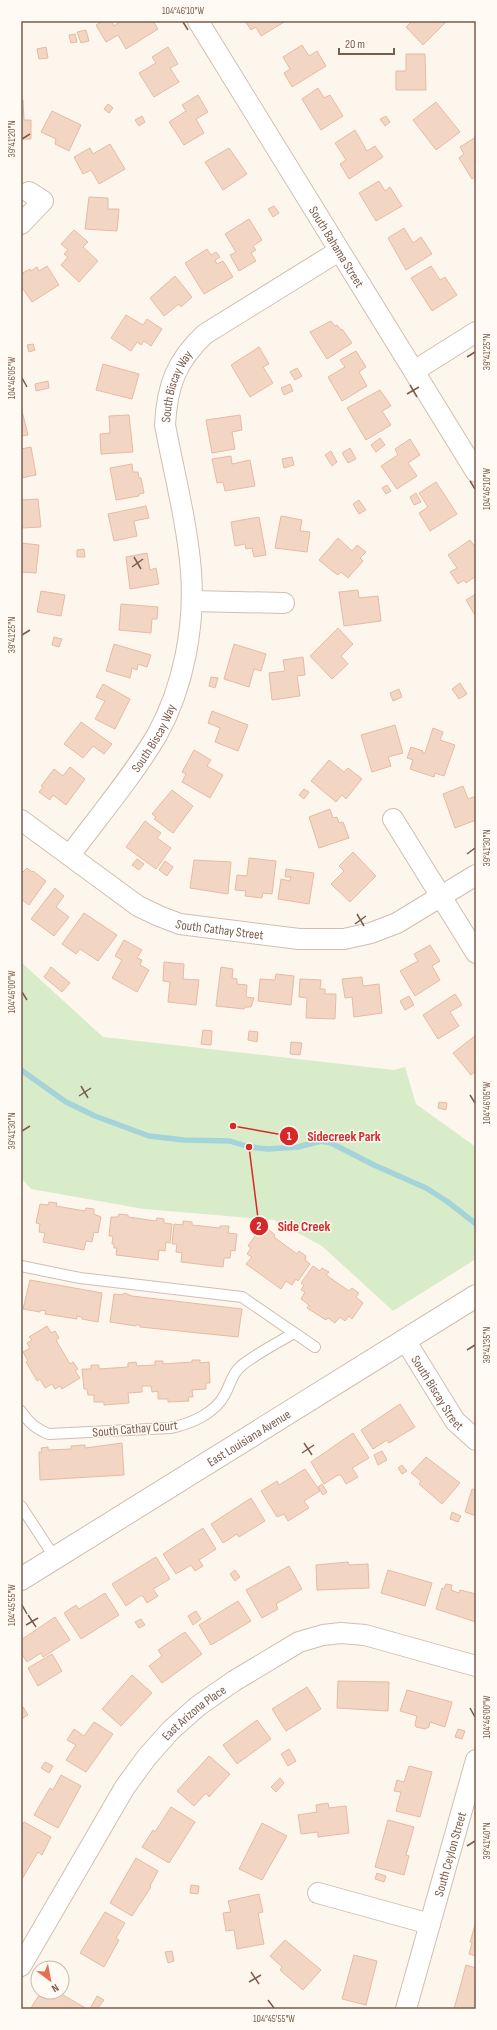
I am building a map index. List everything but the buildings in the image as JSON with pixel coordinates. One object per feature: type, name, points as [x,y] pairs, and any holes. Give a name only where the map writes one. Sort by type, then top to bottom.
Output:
[{"type":"street","name":"South Bahama Street","points":[[198,21],[476,472]]},
{"type":"street","points":[[21,224],[43,201],[29,192]]},
{"type":"street","name":"South Biscay Way","points":[[70,855],[142,760],[157,734],[170,706],[188,648],[192,601],[191,571],[165,425],[166,403],[171,382],[180,363],[193,345],[205,334],[340,251]]},
{"type":"street","points":[[414,371],[476,332]]},
{"type":"street","points":[[192,601],[284,603]]},
{"type":"street","points":[[393,819],[476,953]]},
{"type":"street","name":"South Cathay Street","points":[[21,820],[138,906],[159,916],[180,924],[299,939],[344,939],[371,933],[397,923],[476,875]]},
{"type":"street","name":"East Louisiana Avenue","points":[[22,1576],[56,1558],[476,1296]]},
{"type":"street","name":"South Biscay Street","points":[[405,1340],[456,1421],[476,1440]]},
{"type":"street","name":"East Arizona Place","points":[[21,1966],[125,1787],[147,1757],[171,1730],[193,1711],[234,1680],[299,1642],[323,1635],[341,1633],[365,1635],[476,1666]]},
{"type":"street","name":"South Ceylon Street","points":[[406,2009],[476,1760]]},
{"type":"street","points":[[318,1893],[430,1924]]},
{"type":"lane","points":[[21,1266],[80,1278],[242,1297],[315,1347]]},
{"type":"lane","name":"South Cathay Court","points":[[21,1411],[27,1421],[37,1429],[49,1434],[170,1428],[182,1425],[198,1419],[214,1408],[225,1395],[232,1377],[239,1367],[294,1333]]},
{"type":"lane","points":[[21,1506],[56,1558]]},
{"type":"green space","points":[[21,962],[103,1037],[394,1070],[405,1067],[416,1104],[476,1147],[476,1259],[393,1311],[322,1246],[274,1220],[144,1209],[31,1189],[21,1178]]},
{"type":"waterway","points":[[21,1070],[66,1102],[95,1116],[149,1136],[184,1140],[230,1141],[249,1147],[268,1149],[298,1147],[321,1141],[331,1143],[374,1165],[426,1188],[448,1202],[476,1224]]},
{"type":"place","name":"Sidecreek Park","points":[[233,1126]]},
{"type":"place","name":"Side Creek","points":[[249,1147]]}]
